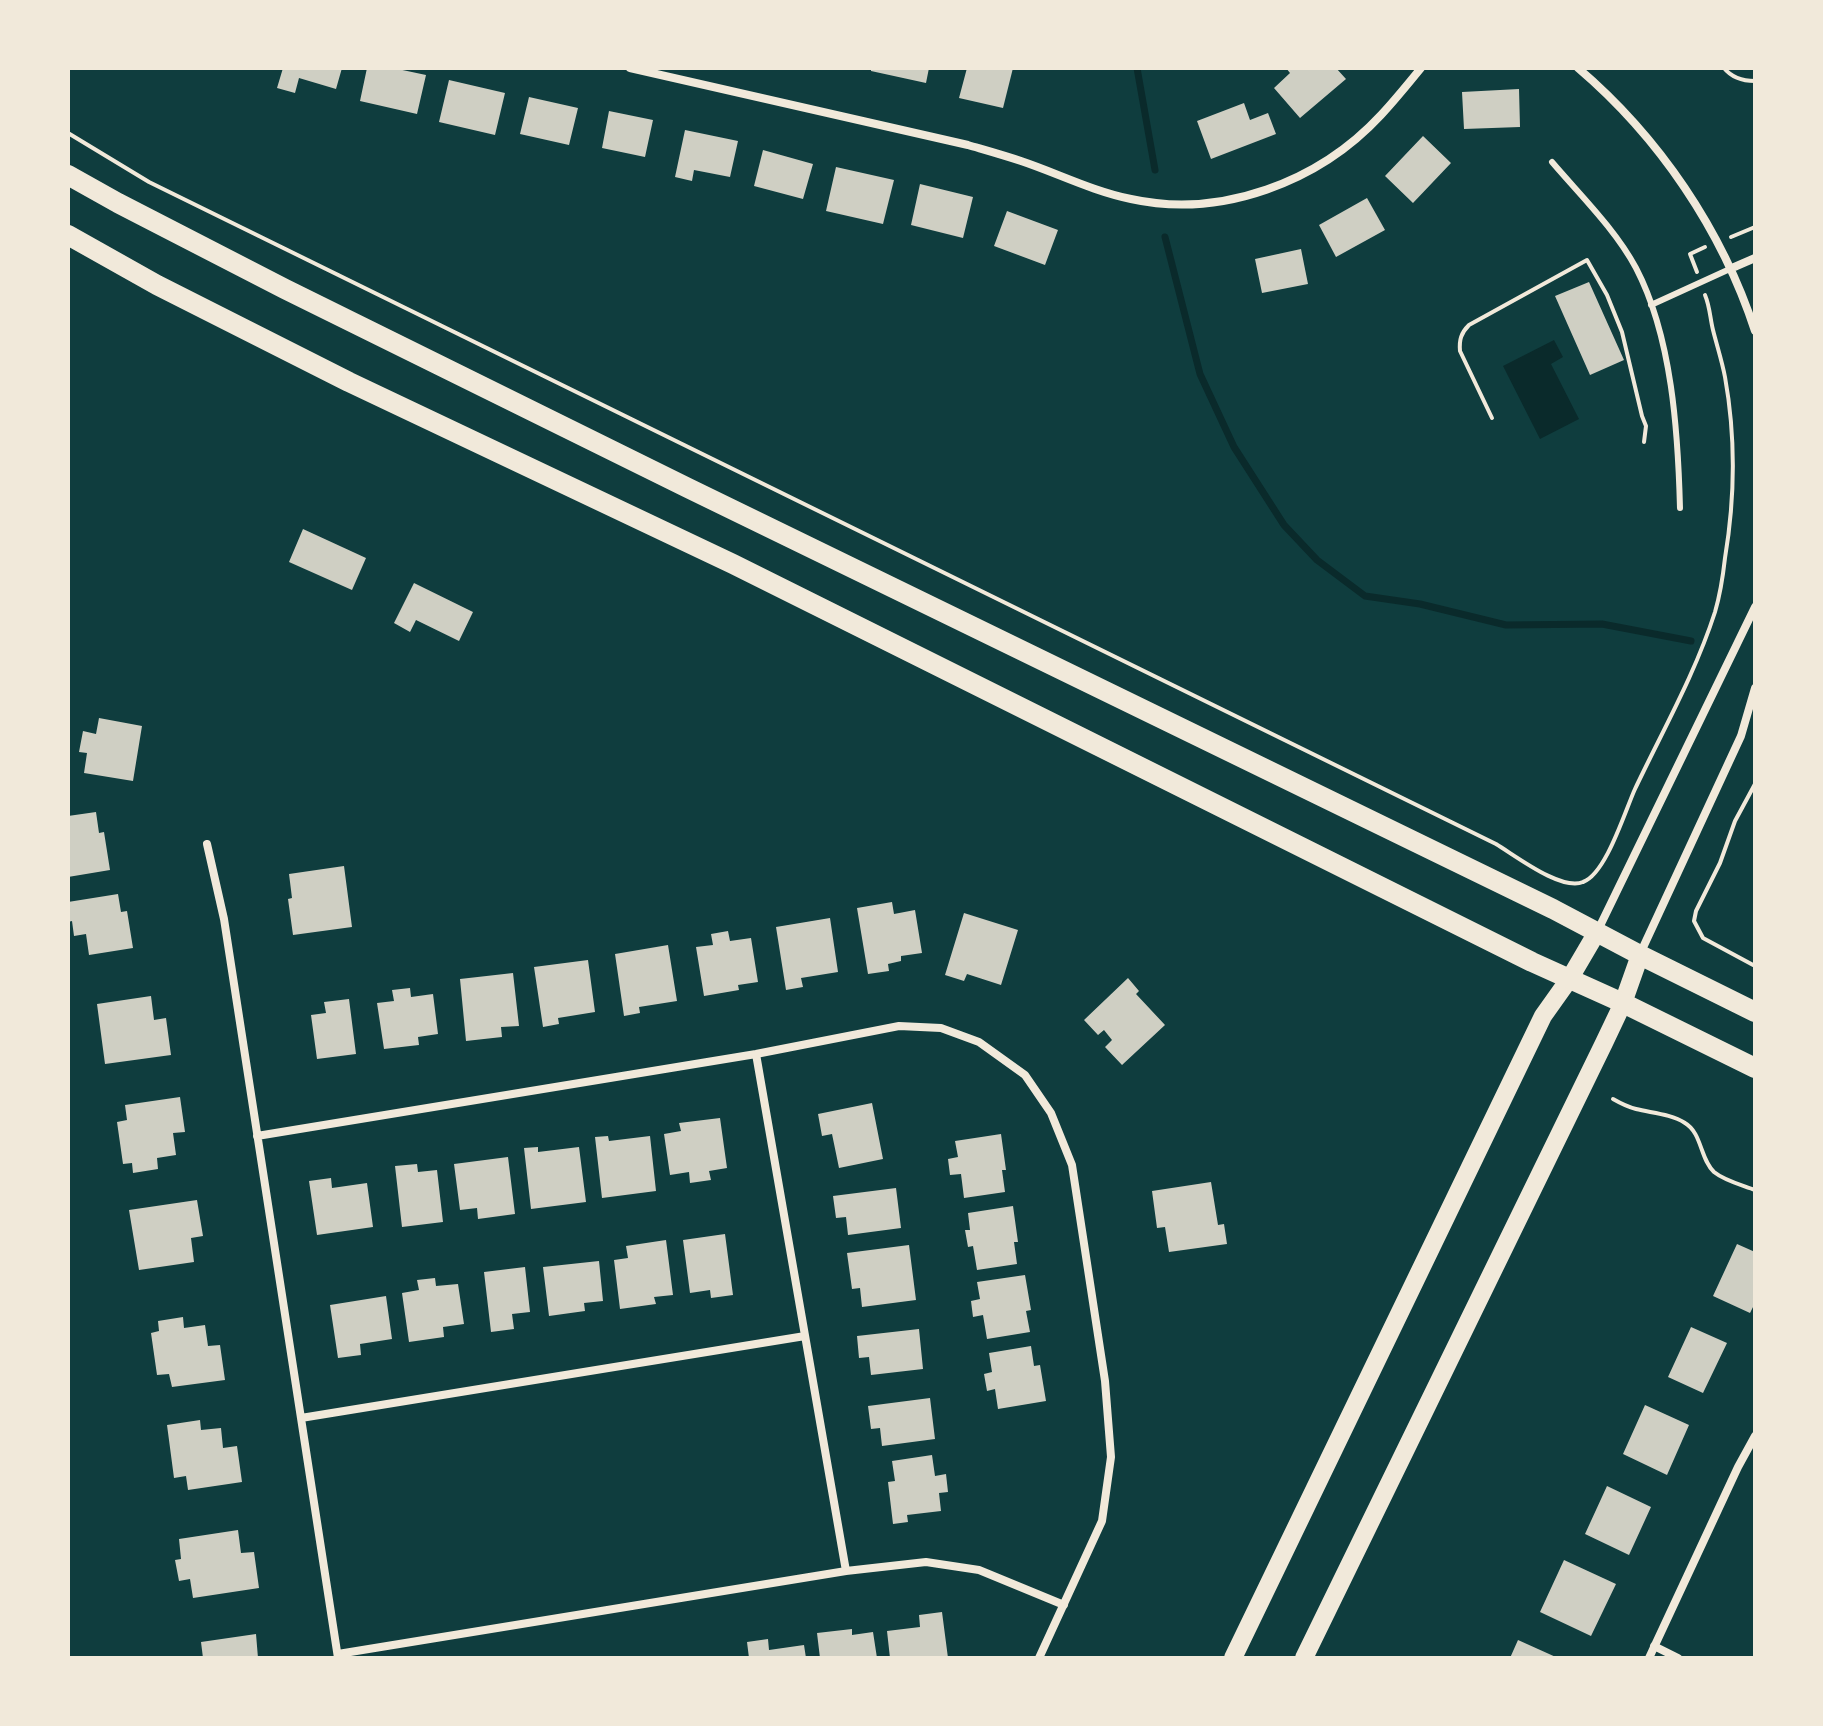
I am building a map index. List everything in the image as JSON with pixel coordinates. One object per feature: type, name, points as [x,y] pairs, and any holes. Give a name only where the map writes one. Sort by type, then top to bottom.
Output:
[{"type":"highway","points":[[68,175],[313,302],[1553,909],[1755,1012]]},
{"type":"highway","points":[[68,235],[157,285],[349,382],[733,564],[1490,941],[1755,1068]]},
{"type":"main road","points":[[1233,1658],[1543,1016],[1597,932]]},
{"type":"main road","points":[[1304,1658],[1623,1003],[1640,955]]},
{"type":"street","points":[[630,68],[968,145],[1104,192],[1131,199],[1178,204],[1243,197],[1283,183],[1321,164],[1381,116],[1421,68]]},
{"type":"street","points":[[1578,68],[1638,126],[1668,164],[1732,268],[1755,331]]},
{"type":"street","points":[[1732,268],[1755,258]]},
{"type":"street","points":[[1597,932],[1755,607]]},
{"type":"street","points":[[1640,955],[1741,736],[1755,688]]},
{"type":"street","points":[[207,844],[224,919],[338,1656],[846,1571],[926,1562],[979,1570],[1064,1605]]},
{"type":"street","points":[[257,1136],[756,1054],[899,1026],[941,1028],[979,1042],[1025,1075],[1051,1113],[1072,1165],[1105,1381],[1111,1457],[1102,1521],[1039,1658]]},
{"type":"street","points":[[756,1054],[846,1571]]},
{"type":"street","points":[[301,1418],[805,1336]]},
{"type":"street","points":[[1649,1658],[1755,1436]]},
{"type":"street","points":[[1654,1646],[1678,1658]]},
{"type":"lane","points":[[1552,162],[1609,228],[1635,268],[1651,305],[1665,356],[1676,419],[1680,508]]},
{"type":"lane","points":[[1651,305],[1732,268]]},
{"type":"path","points":[[1724,68],[1741,80],[1755,81]]},
{"type":"path","points":[[68,133],[149,182],[1468,830],[1564,883],[1583,883],[1596,872],[1607,856],[1636,788],[1672,718],[1716,608],[1731,525],[1733,429],[1710,306],[1690,254],[1755,227]]},
{"type":"path","points":[[1492,418],[1460,351],[1463,332],[1469,325],[1587,260],[1607,295],[1622,332],[1646,426],[1644,442]]},
{"type":"path","points":[[1755,784],[1735,821],[1694,921],[1703,938],[1755,966]]},
{"type":"path","points":[[1613,1099],[1686,1123],[1715,1172],[1755,1190]]},
{"type":"water","points":[[1554,340],[1563,357],[1551,364],[1579,419],[1540,439],[1503,366]]},
{"type":"building","points":[[283,68],[342,68],[336,89],[299,78],[295,93],[277,88]]},
{"type":"building","points":[[367,68],[393,68],[426,75],[417,114],[360,101]]},
{"type":"building","points":[[871,68],[929,68],[926,83],[871,71]]},
{"type":"building","points":[[967,68],[1013,68],[1003,108],[959,98]]},
{"type":"building","points":[[1286,68],[1336,68],[1346,79],[1300,118],[1274,88],[1290,73]]},
{"type":"building","points":[[449,80],[505,93],[495,135],[439,122]]},
{"type":"building","points":[[1519,89],[1520,127],[1464,129],[1462,92]]},
{"type":"building","points":[[529,97],[578,108],[569,145],[520,134]]},
{"type":"building","points":[[1244,103],[1250,120],[1268,113],[1276,134],[1211,159],[1197,121]]},
{"type":"building","points":[[609,111],[653,120],[645,157],[602,148]]},
{"type":"building","points":[[685,130],[738,141],[730,177],[694,170],[692,181],[675,177]]},
{"type":"building","points":[[1423,136],[1451,163],[1413,203],[1385,176]]},
{"type":"building","points":[[763,150],[813,164],[803,199],[754,186]]},
{"type":"building","points":[[836,167],[894,180],[883,224],[826,211]]},
{"type":"building","points":[[920,184],[973,197],[963,238],[911,225]]},
{"type":"building","points":[[1367,198],[1385,230],[1336,257],[1319,225]]},
{"type":"building","points":[[1007,211],[1058,230],[1045,265],[994,246]]},
{"type":"building","points":[[1301,249],[1308,284],[1262,293],[1255,259]]},
{"type":"building","points":[[1589,282],[1624,360],[1590,375],[1555,296]]},
{"type":"building","points":[[303,529],[366,558],[352,590],[289,562]]},
{"type":"building","points":[[414,583],[473,612],[459,641],[416,620],[410,632],[394,623]]},
{"type":"building","points":[[99,718],[142,726],[133,781],[84,773],[87,753],[79,752],[83,731],[96,734]]},
{"type":"building","points":[[96,812],[99,833],[104,832],[110,870],[68,877],[68,816]]},
{"type":"building","points":[[344,866],[352,927],[293,935],[288,899],[292,898],[289,874]]},
{"type":"building","points":[[118,894],[121,912],[127,911],[133,948],[89,955],[86,934],[74,936],[72,921],[68,922],[68,902]]},
{"type":"building","points":[[892,902],[894,914],[915,910],[922,953],[901,956],[901,961],[888,964],[889,971],[868,974],[857,908]]},
{"type":"building","points":[[964,913],[1018,930],[1001,985],[967,974],[964,981],[945,975]]},
{"type":"building","points":[[830,918],[838,972],[801,978],[803,987],[786,990],[776,927]]},
{"type":"building","points":[[728,931],[730,941],[751,938],[758,982],[738,985],[739,990],[704,996],[696,947],[713,945],[711,934]]},
{"type":"building","points":[[668,945],[677,1001],[639,1007],[640,1013],[624,1016],[615,954]]},
{"type":"building","points":[[588,960],[595,1012],[558,1018],[559,1024],[543,1027],[534,967]]},
{"type":"building","points":[[513,973],[519,1026],[501,1027],[502,1037],[466,1041],[460,979]]},
{"type":"building","points":[[1128,978],[1139,991],[1136,994],[1165,1025],[1122,1065],[1105,1047],[1112,1040],[1104,1030],[1098,1035],[1084,1020]]},
{"type":"building","points":[[410,988],[411,997],[433,994],[438,1034],[418,1037],[419,1045],[384,1049],[377,1003],[394,1001],[392,990]]},
{"type":"building","points":[[151,996],[154,1020],[166,1018],[171,1055],[105,1064],[97,1004]]},
{"type":"building","points":[[349,999],[356,1054],[317,1059],[311,1015],[326,1013],[324,1002]]},
{"type":"building","points":[[180,1097],[185,1132],[173,1133],[176,1155],[157,1158],[158,1169],[133,1173],[132,1163],[123,1164],[117,1122],[127,1120],[125,1105]]},
{"type":"building","points":[[872,1103],[883,1159],[839,1168],[832,1134],[822,1136],[818,1114]]},
{"type":"building","points":[[720,1118],[727,1168],[709,1171],[711,1180],[690,1183],[689,1172],[670,1175],[664,1134],[681,1131],[679,1123]]},
{"type":"building","points":[[1001,1134],[1006,1170],[1002,1170],[1005,1192],[964,1198],[961,1174],[950,1175],[948,1159],[958,1157],[955,1141]]},
{"type":"building","points":[[608,1136],[609,1141],[650,1136],[656,1191],[602,1198],[595,1137]]},
{"type":"building","points":[[538,1147],[538,1152],[579,1147],[586,1202],[531,1209],[524,1148]]},
{"type":"building","points":[[508,1157],[515,1214],[478,1219],[477,1208],[460,1210],[454,1164]]},
{"type":"building","points":[[417,1164],[418,1172],[437,1170],[443,1222],[402,1227],[395,1166]]},
{"type":"building","points":[[331,1178],[332,1188],[367,1183],[373,1227],[317,1235],[309,1181]]},
{"type":"building","points":[[1211,1182],[1218,1225],[1224,1224],[1227,1244],[1169,1252],[1165,1227],[1157,1228],[1152,1191]]},
{"type":"building","points":[[896,1188],[901,1228],[848,1235],[846,1217],[836,1218],[833,1196]]},
{"type":"building","points":[[197,1200],[203,1236],[191,1238],[194,1262],[139,1270],[129,1210]]},
{"type":"building","points":[[1013,1206],[1018,1242],[1014,1242],[1017,1264],[977,1270],[973,1246],[968,1247],[965,1230],[970,1230],[968,1213]]},
{"type":"building","points":[[725,1234],[733,1295],[711,1298],[710,1290],[690,1293],[683,1240]]},
{"type":"building","points":[[666,1240],[673,1295],[654,1297],[656,1304],[620,1309],[614,1260],[628,1258],[626,1246]]},
{"type":"building","points":[[1737,1244],[1755,1252],[1755,1303],[1750,1313],[1713,1296]]},
{"type":"building","points":[[909,1245],[916,1300],[862,1307],[860,1288],[852,1289],[847,1253]]},
{"type":"building","points":[[599,1261],[603,1301],[584,1303],[585,1311],[549,1316],[543,1267]]},
{"type":"building","points":[[525,1267],[530,1312],[512,1314],[514,1329],[491,1332],[484,1272]]},
{"type":"building","points":[[1025,1275],[1031,1310],[1026,1311],[1030,1332],[987,1339],[983,1315],[973,1317],[971,1301],[980,1299],[977,1282]]},
{"type":"building","points":[[435,1278],[436,1286],[458,1284],[464,1324],[443,1327],[444,1337],[409,1342],[402,1293],[419,1290],[417,1280]]},
{"type":"building","points":[[386,1296],[392,1339],[360,1344],[361,1355],[338,1358],[330,1305]]},
{"type":"building","points":[[183,1317],[184,1328],[205,1325],[208,1346],[220,1345],[225,1380],[172,1387],[169,1374],[157,1375],[151,1333],[159,1331],[158,1321]]},
{"type":"building","points":[[1691,1327],[1727,1343],[1703,1393],[1668,1377]]},
{"type":"building","points":[[919,1329],[923,1369],[871,1375],[869,1357],[859,1358],[857,1336]]},
{"type":"building","points":[[1031,1346],[1034,1366],[1040,1365],[1046,1401],[998,1409],[995,1389],[987,1391],[984,1374],[992,1372],[989,1353]]},
{"type":"building","points":[[930,1398],[935,1439],[882,1446],[880,1428],[871,1429],[868,1406]]},
{"type":"building","points":[[1645,1405],[1689,1425],[1667,1475],[1623,1454]]},
{"type":"building","points":[[200,1420],[201,1430],[221,1428],[223,1448],[237,1446],[242,1482],[188,1490],[186,1476],[174,1478],[167,1425]]},
{"type":"building","points":[[932,1455],[935,1476],[946,1474],[948,1492],[939,1493],[941,1511],[907,1515],[908,1522],[893,1524],[888,1482],[895,1481],[892,1461]]},
{"type":"building","points":[[1607,1486],[1651,1507],[1629,1555],[1585,1534]]},
{"type":"building","points":[[238,1530],[241,1553],[254,1552],[259,1588],[193,1598],[190,1579],[179,1581],[175,1560],[181,1559],[179,1539]]},
{"type":"building","points":[[1564,1560],[1616,1584],[1591,1636],[1540,1612]]},
{"type":"building","points":[[942,1612],[948,1658],[890,1658],[887,1631],[920,1627],[919,1615]]},
{"type":"building","points":[[852,1629],[852,1635],[873,1632],[877,1658],[820,1658],[817,1633]]},
{"type":"building","points":[[256,1634],[258,1658],[203,1658],[201,1642]]},
{"type":"building","points":[[768,1639],[769,1650],[804,1645],[806,1658],[749,1658],[747,1642]]},
{"type":"building","points":[[1518,1640],[1558,1658],[1510,1658]]},
{"type":"waterway","points":[[1137,68],[1155,170]]},
{"type":"waterway","points":[[1165,237],[1200,374],[1234,447],[1284,525],[1317,560],[1365,596],[1420,604],[1506,625],[1602,624],[1691,641]]}]
